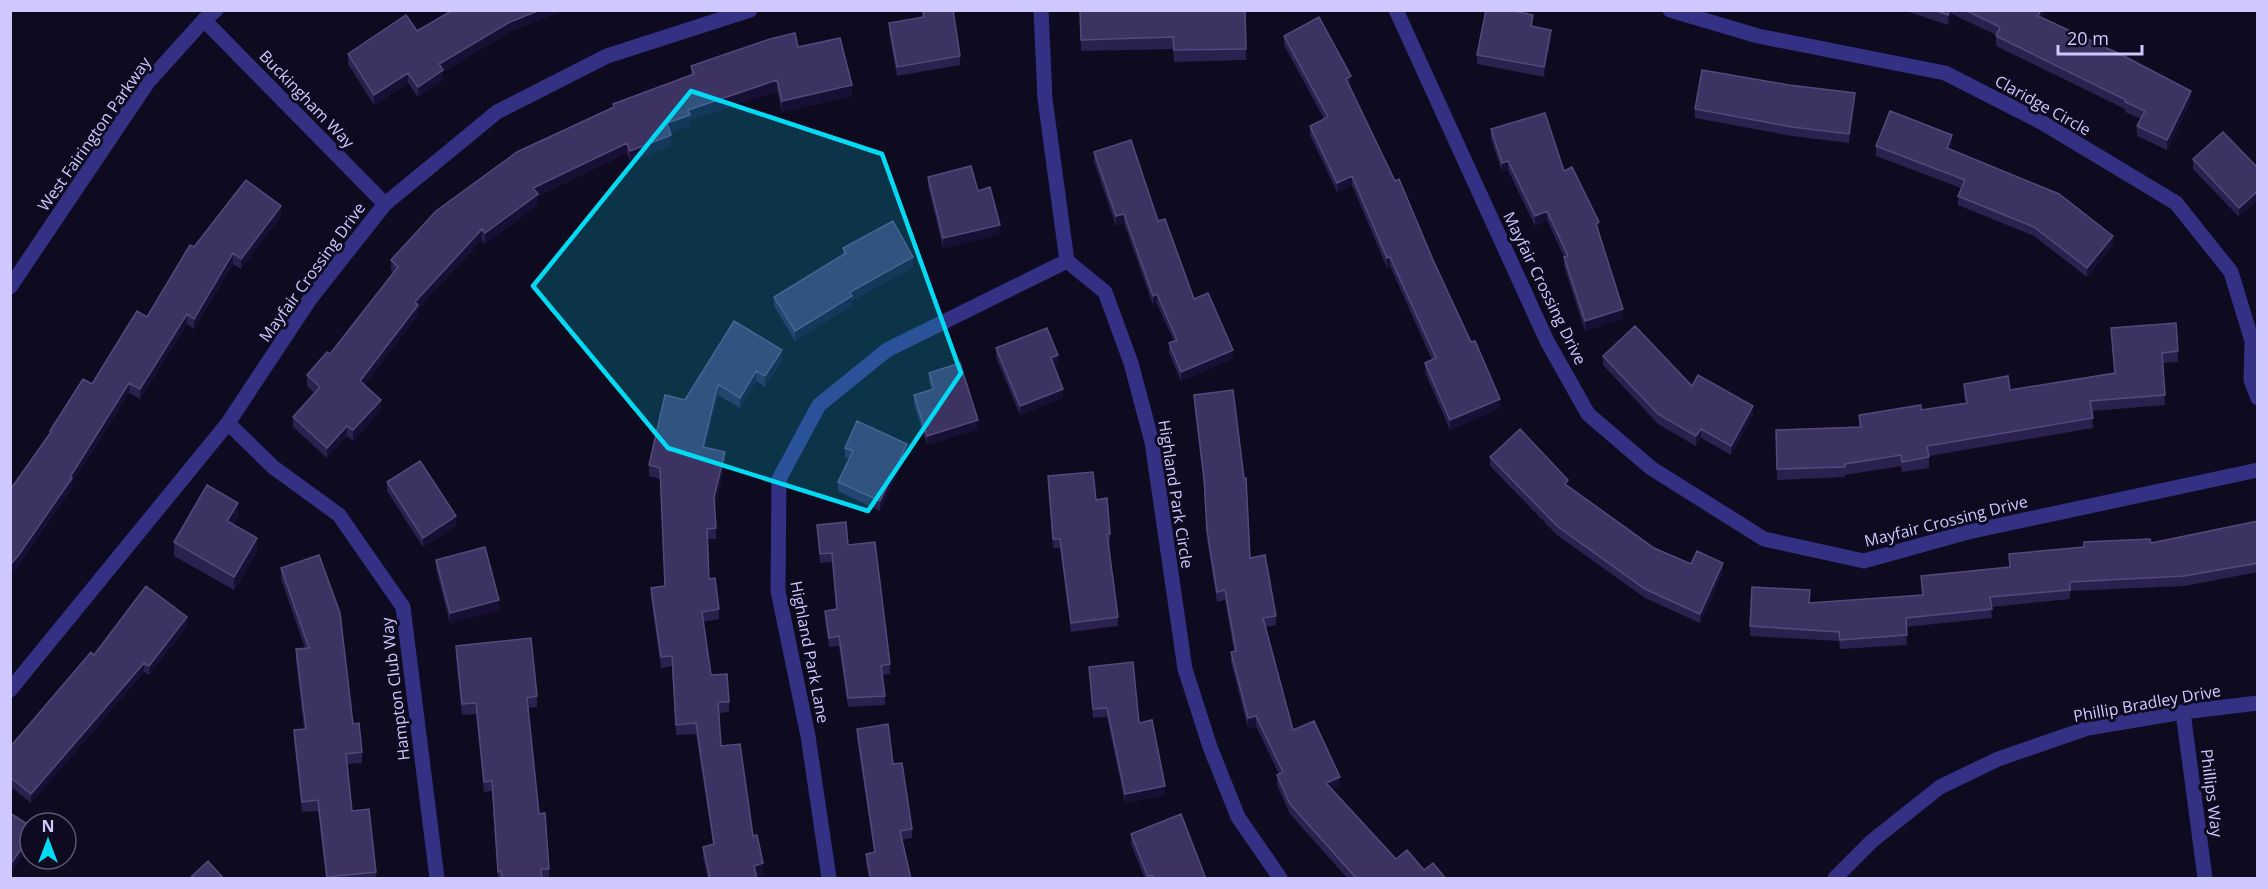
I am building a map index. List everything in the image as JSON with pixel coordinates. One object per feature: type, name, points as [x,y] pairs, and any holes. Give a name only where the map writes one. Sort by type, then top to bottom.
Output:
[{"type":"street","name":"Mayfair Crossing Drive","points":[[10,690],[228,423],[310,299],[385,204],[497,112],[607,56],[750,10]]},
{"type":"street","points":[[1041,10],[1045,99],[1067,261]]},
{"type":"street","name":"Mayfair Crossing Drive","points":[[1396,10],[1546,341],[1588,414],[1651,468],[1764,539],[1864,561],[1968,532],[2258,470]]},
{"type":"street","name":"Claridge Circle","points":[[1670,10],[1758,36],[1945,73],[2043,123],[2176,203],[2230,272],[2252,340],[2251,380],[2258,398]]},
{"type":"street","name":"Buckingham Way","points":[[210,15],[385,204]]},
{"type":"street","name":"West Fairington Parkway","points":[[10,287],[148,82],[210,15]]},
{"type":"street","name":"Highland Park Lane","points":[[829,879],[808,736],[778,591],[779,479],[819,405],[887,350],[1067,261]]},
{"type":"street","name":"Highland Park Circle","points":[[1067,261],[1105,292],[1131,363],[1152,442],[1185,669],[1210,747],[1239,816],[1280,879]]},
{"type":"street","name":"Hampton Club Way","points":[[228,423],[273,467],[339,515],[403,607],[436,879]]},
{"type":"street","name":"Phillip Bradley Drive","points":[[1835,879],[1872,841],[1940,787],[1989,763],[2088,728],[2183,712],[2258,703]]},
{"type":"street","name":"Phillips Way","points":[[2183,712],[2205,879]]},
{"type":"highlighted area","points":[[691,91],[882,154],[961,373],[868,511],[668,448],[533,286]]},
{"type":"building","points":[[453,10],[540,10],[510,22],[439,64],[443,70],[418,87],[408,73],[374,95],[348,54],[406,15],[417,31]]},
{"type":"building","points":[[923,10],[953,10],[960,56],[897,67],[889,23],[924,17]]},
{"type":"building","points":[[1080,10],[1245,10],[1246,49],[1174,50],[1173,37],[1081,40]]},
{"type":"building","points":[[1486,10],[1509,10],[1533,15],[1531,26],[1551,30],[1544,67],[1477,55]]},
{"type":"building","points":[[1934,10],[1950,10],[1948,15]]},
{"type":"building","points":[[1965,10],[2041,10],[2038,16],[2122,55],[2191,91],[2167,140],[2137,126],[2145,111],[1996,36],[2000,27]]},
{"type":"building","points":[[1319,17],[1351,76],[1346,79],[1395,181],[1399,179],[1433,260],[1471,342],[1475,341],[1500,399],[1450,420],[1425,363],[1436,358],[1390,257],[1387,258],[1352,176],[1337,183],[1310,126],[1328,117],[1284,36]]},
{"type":"building","points":[[795,33],[798,47],[840,38],[852,85],[782,101],[777,80],[688,110],[690,115],[667,123],[671,135],[630,151],[627,143],[533,188],[538,194],[485,233],[482,229],[415,302],[418,305],[360,381],[381,400],[353,430],[347,426],[327,448],[293,417],[320,387],[307,375],[327,352],[330,354],[398,267],[391,260],[436,211],[517,152],[614,107],[613,104],[694,74],[691,66],[770,39]]},
{"type":"building","points":[[1702,70],[1789,85],[1855,93],[1849,134],[1792,127],[1695,109]]},
{"type":"building","points":[[1890,111],[1952,135],[1947,148],[2059,194],[2113,236],[2087,268],[2034,227],[1958,196],[1965,180],[1876,146]]},
{"type":"building","points":[[1545,113],[1564,171],[1572,167],[1599,222],[1596,224],[1623,309],[1585,321],[1564,257],[1568,256],[1547,211],[1535,216],[1508,161],[1502,163],[1491,129]]},
{"type":"building","points":[[2223,132],[2258,168],[2258,191],[2239,208],[2193,159]]},
{"type":"building","points":[[1131,140],[1158,221],[1165,219],[1194,299],[1208,293],[1233,350],[1181,372],[1169,343],[1177,340],[1157,294],[1153,296],[1124,214],[1116,216],[1094,152]]},
{"type":"building","points":[[971,166],[978,191],[990,187],[1000,225],[943,238],[928,177]]},
{"type":"building","points":[[246,180],[281,206],[241,259],[233,253],[194,319],[187,314],[140,389],[129,383],[70,477],[72,478],[10,565],[10,490],[51,432],[83,379],[92,384],[137,311],[147,317],[190,245],[194,247]]},
{"type":"building","points":[[893,221],[913,257],[850,292],[852,296],[795,331],[774,297],[846,253],[843,248]]},
{"type":"building","points":[[734,321],[782,350],[765,376],[756,371],[740,398],[718,384],[703,447],[725,452],[714,497],[716,528],[707,529],[709,579],[715,578],[719,609],[702,612],[711,675],[727,674],[729,702],[718,702],[721,746],[740,744],[753,836],[757,835],[763,863],[754,866],[757,879],[710,879],[703,847],[714,844],[696,723],[676,725],[672,656],[661,657],[651,588],[665,586],[660,468],[649,465],[665,395],[685,400]]},
{"type":"building","points":[[2176,323],[2178,351],[2162,353],[2165,395],[2090,401],[2093,418],[1927,446],[1929,457],[1902,462],[1901,455],[1845,464],[1845,467],[1777,469],[1776,430],[1861,427],[1859,415],[1921,405],[1921,410],[1967,403],[1964,384],[2008,376],[2010,390],[2115,373],[2111,328]]},
{"type":"building","points":[[1635,326],[1692,386],[1698,375],[1753,406],[1731,446],[1701,429],[1696,436],[1658,414],[1603,356]]},
{"type":"building","points":[[1047,328],[1058,355],[1051,358],[1063,389],[1020,406],[996,348]]},
{"type":"building","points":[[960,363],[978,420],[927,436],[914,395],[934,389],[929,373]]},
{"type":"building","points":[[1233,390],[1244,478],[1246,478],[1250,558],[1265,555],[1276,616],[1263,618],[1293,730],[1314,721],[1340,777],[1326,783],[1396,859],[1407,850],[1424,870],[1433,863],[1446,879],[1357,879],[1290,804],[1277,775],[1283,772],[1256,716],[1248,718],[1231,652],[1236,651],[1225,590],[1217,592],[1207,530],[1204,478],[1194,395]]},
{"type":"building","points":[[857,421],[907,444],[880,501],[838,482],[853,451],[845,448]]},
{"type":"building","points":[[1520,429],[1568,480],[1565,484],[1654,548],[1691,564],[1697,551],[1723,563],[1700,614],[1645,589],[1557,526],[1490,457]]},
{"type":"building","points":[[420,461],[456,516],[423,538],[387,482]]},
{"type":"building","points":[[1093,472],[1096,500],[1107,498],[1110,534],[1107,534],[1118,617],[1071,623],[1060,539],[1053,539],[1048,476]]},
{"type":"building","points":[[207,485],[238,503],[227,521],[257,538],[234,577],[174,542]]},
{"type":"building","points":[[2258,521],[2258,563],[2184,576],[2070,582],[2070,590],[1990,597],[1992,609],[1906,618],[1907,635],[1840,640],[1839,632],[1750,626],[1752,587],[1810,590],[1809,603],[1923,595],[1921,576],[2010,567],[2009,554],[2084,547],[2084,542],[2150,539],[2151,543]]},
{"type":"building","points":[[846,522],[848,545],[875,542],[890,664],[881,666],[885,696],[848,698],[839,636],[829,638],[825,611],[837,609],[832,553],[820,554],[817,525]]},
{"type":"building","points":[[485,547],[499,600],[450,613],[436,560]]},
{"type":"building","points":[[319,555],[340,613],[353,724],[359,723],[362,752],[346,754],[352,811],[369,809],[376,872],[327,877],[318,800],[302,802],[294,730],[306,729],[296,649],[309,648],[281,568]]},
{"type":"building","points":[[146,586],[187,617],[149,666],[144,663],[31,794],[10,777],[10,747],[91,652],[94,655]]},
{"type":"building","points":[[531,638],[537,696],[527,698],[539,814],[545,813],[549,869],[541,869],[542,879],[502,879],[501,871],[498,872],[492,781],[484,782],[476,703],[462,704],[456,646]]},
{"type":"building","points":[[1133,662],[1139,723],[1152,720],[1165,786],[1125,794],[1107,708],[1093,709],[1089,667]]},
{"type":"building","points":[[888,724],[893,764],[902,763],[912,829],[900,831],[911,879],[871,879],[866,854],[875,852],[857,729]]},
{"type":"building","points":[[10,813],[18,818],[18,853],[10,865]]},
{"type":"building","points":[[1181,814],[1206,879],[1154,879],[1152,875],[1148,877],[1131,834]]},
{"type":"building","points":[[208,861],[224,879],[189,879]]}]
